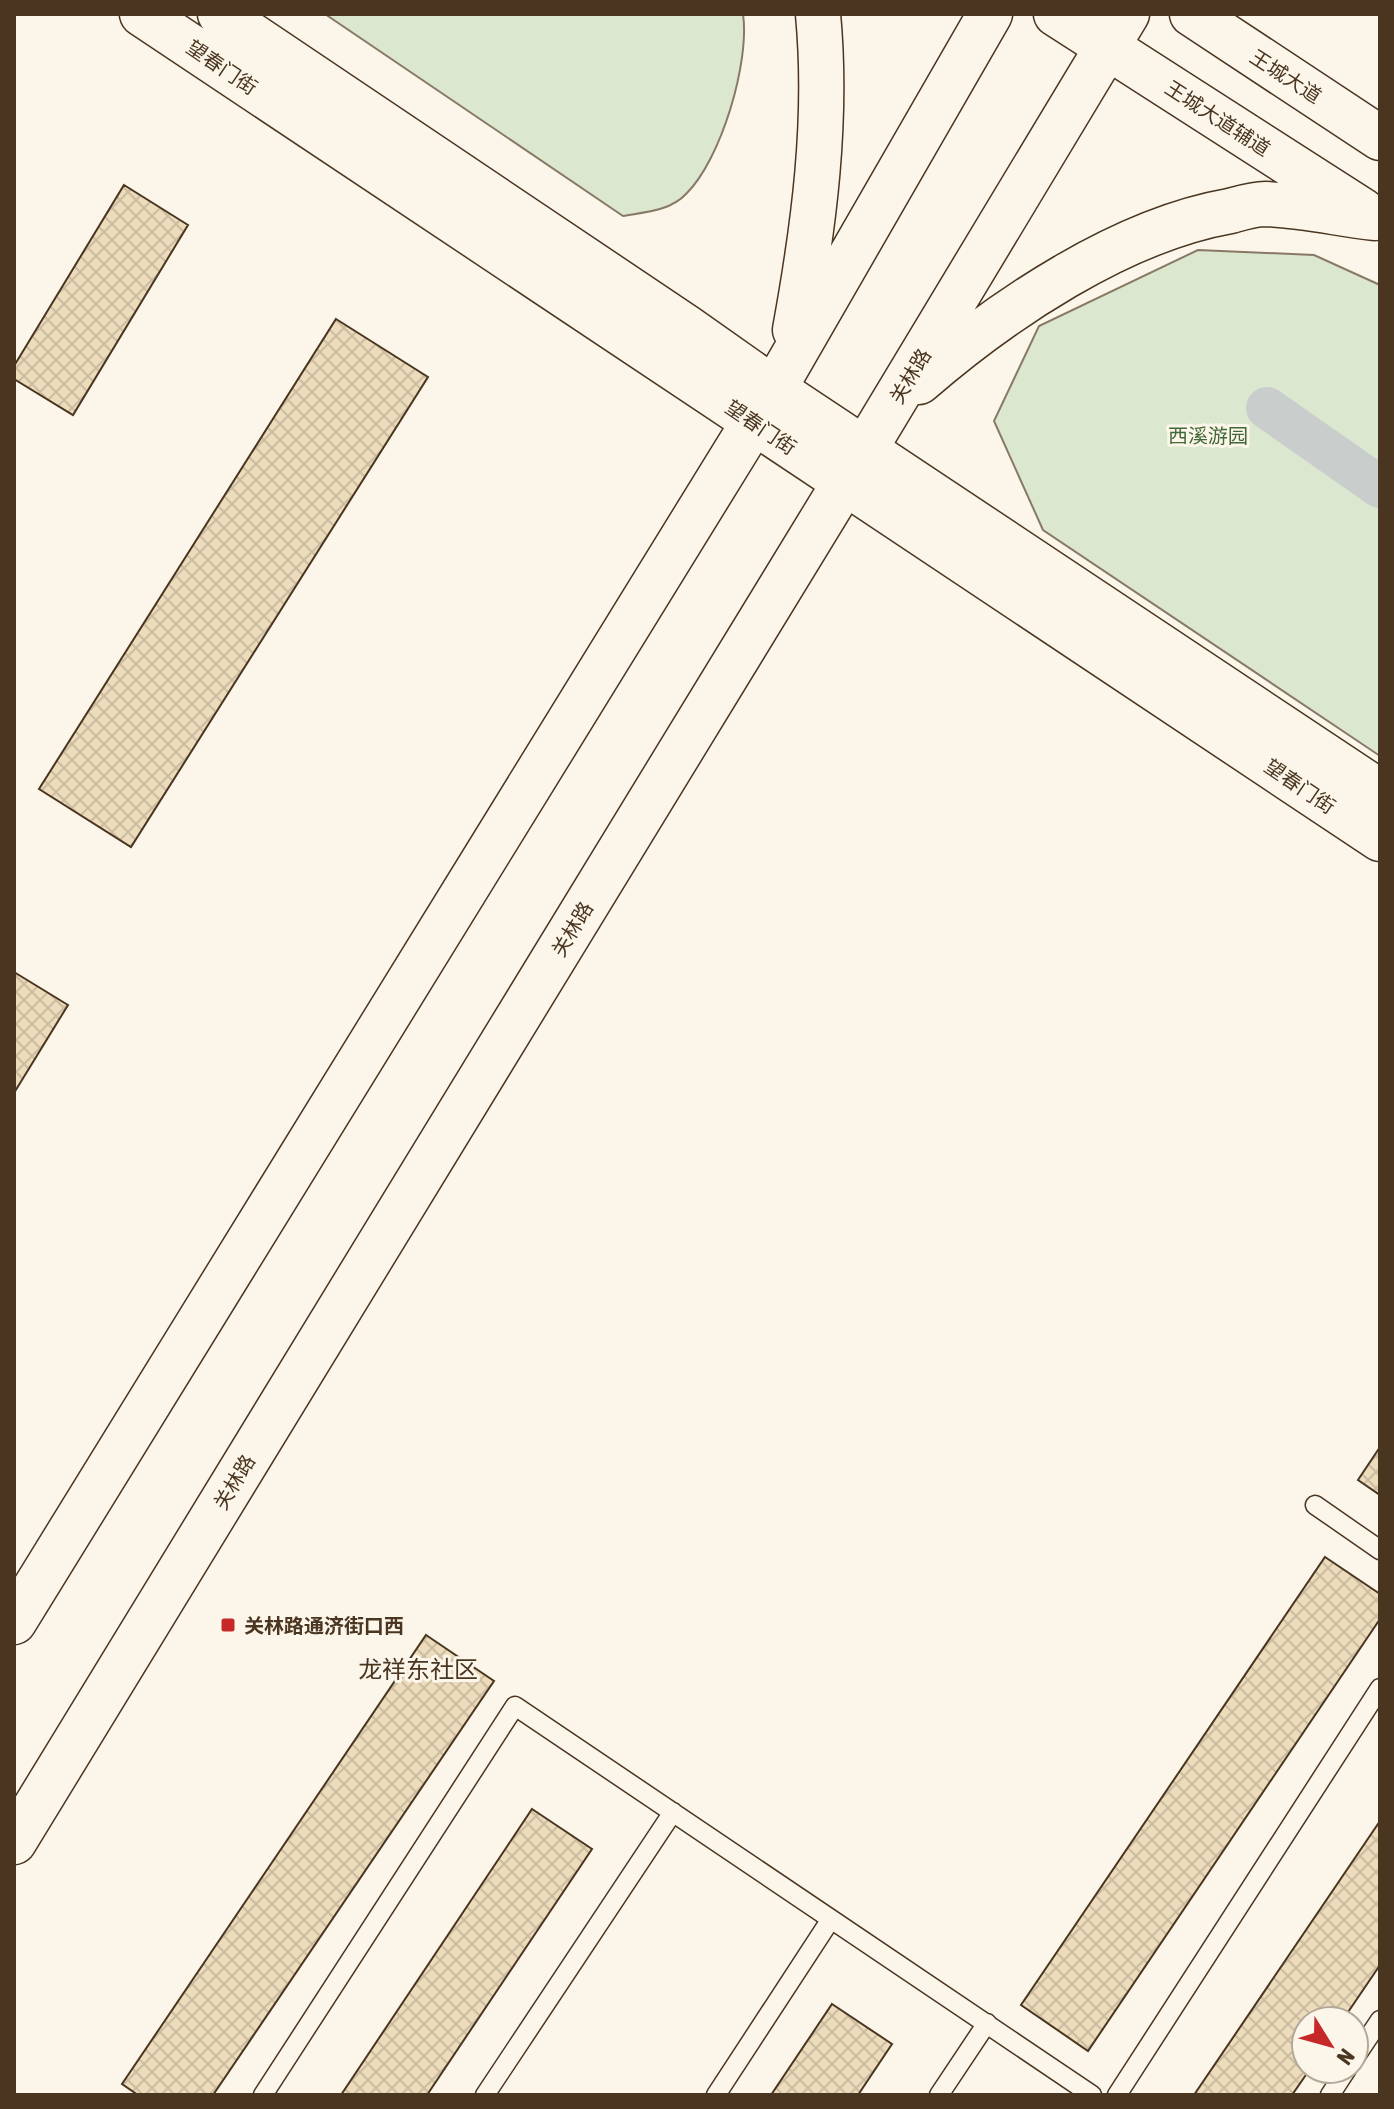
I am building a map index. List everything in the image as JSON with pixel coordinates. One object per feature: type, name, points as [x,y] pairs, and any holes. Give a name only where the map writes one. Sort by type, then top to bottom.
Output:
[{"type":"main road","name":"望春门街","points":[[142,14],[772,390]]},
{"type":"main road","name":"望春门街","points":[[220,14],[772,390],[855,466],[1380,839]]},
{"type":"main road","points":[[772,390],[805,274],[823,106],[818,14]]},
{"type":"main road","points":[[14,1622],[772,390],[990,14]]},
{"type":"main road","name":"王城大道辅道","points":[[1056,14],[1117,31],[1377,220]]},
{"type":"main road","name":"王城大道","points":[[1192,14],[1380,138]]},
{"type":"main road","name":"关林路","points":[[14,1842],[893,404],[1117,31]]},
{"type":"main road","points":[[893,404],[947,357],[1027,301],[1117,246],[1197,217],[1264,204],[1377,220]]},
{"type":"main road","name":"望春门街","points":[[855,466],[1380,792]]},
{"type":"lane","points":[[1315,1505],[1380,1550]]},
{"type":"lane","points":[[1117,2095],[1380,1688]]},
{"type":"lane","points":[[263,2095],[515,1706],[1092,2095]]},
{"type":"lane","points":[[485,2095],[673,1812]]},
{"type":"lane","points":[[716,2095],[831,1919]]},
{"type":"lane","points":[[939,2095],[987,2023]]},
{"type":"green space","points":[[325,14],[743,14],[744,34],[742,58],[730,109],[711,158],[699,178],[680,200],[672,204],[623,216]]},
{"type":"green space","name":"西溪游园","points":[[1198,250],[1314,255],[1380,285],[1380,756],[1043,530],[994,421],[1039,326]]},
{"type":"building","points":[[124,185],[188,225],[73,415],[14,379],[14,366]]},
{"type":"building","points":[[336,319],[428,377],[131,847],[39,789]]},
{"type":"building","points":[[14,972],[68,1005],[14,1093]]},
{"type":"building","points":[[1380,1447],[1380,1495],[1358,1480]]},
{"type":"building","points":[[1325,1557],[1380,1594],[1380,1619],[1088,2051],[1021,2005]]},
{"type":"building","points":[[426,1635],[494,1681],[213,2095],[138,2095],[122,2084]]},
{"type":"building","points":[[532,1809],[592,1849],[427,2095],[341,2095]]},
{"type":"building","points":[[1380,1821],[1380,1965],[1353,2005],[1290,2005],[1290,2085],[1299,2085],[1292,2095],[1194,2095]]},
{"type":"building","points":[[832,2004],[892,2044],[858,2095],[771,2095]]},
{"type":"waterway","points":[[1267,408],[1380,487]]},
{"type":"place","name":"关林路通济街口西","points":[[228,1625]]},
{"type":"district","name":"龙祥东社区","points":[[418,1669]]}]
